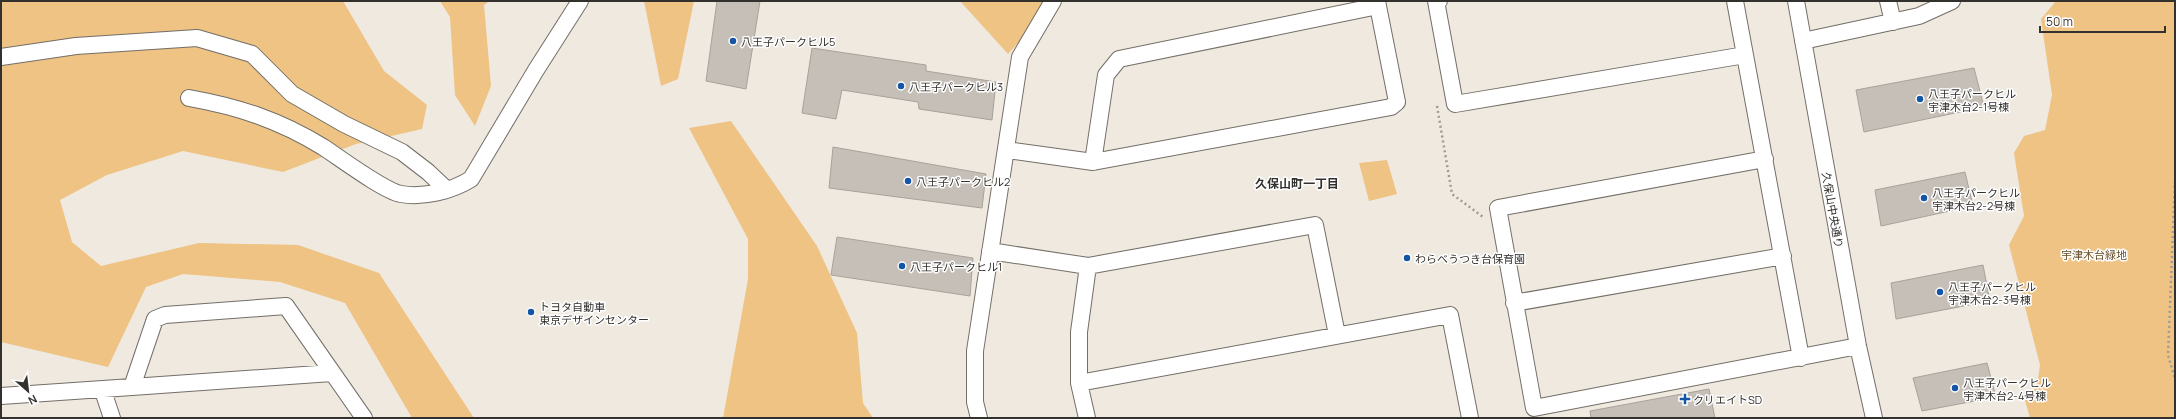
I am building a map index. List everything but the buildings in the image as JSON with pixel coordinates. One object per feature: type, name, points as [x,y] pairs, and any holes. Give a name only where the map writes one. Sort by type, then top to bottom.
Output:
[{"type":"street","points":[[189,98],[230,106],[265,118],[321,146],[399,194],[420,196],[459,187],[471,179],[536,70],[580,1]]},
{"type":"street","points":[[979,418],[975,402],[975,351],[1007,150],[1020,57],[1052,1]]},
{"type":"street","points":[[1439,1],[1436,1],[1455,104],[1745,55]]},
{"type":"street","points":[[1736,1],[1801,358]]},
{"type":"street","name":"久保山中央通り","points":[[1796,1],[1858,346],[1874,418]]},
{"type":"street","points":[[1888,1],[1893,22]]},
{"type":"street","points":[[1803,41],[1920,16],[1952,1]]},
{"type":"street","points":[[1007,150],[1093,162],[1391,107],[1397,102],[1377,3],[1119,59],[1106,75],[1093,162]]},
{"type":"street","points":[[1,57],[76,46],[197,38],[252,54],[292,94],[344,124],[402,152],[428,172],[446,189]]},
{"type":"street","points":[[1765,159],[1498,208],[1534,408],[1858,346]]},
{"type":"street","points":[[990,251],[1088,266],[1315,225],[1337,335]]},
{"type":"street","points":[[1514,303],[1782,256]]},
{"type":"street","points":[[1087,418],[1079,382],[1079,332],[1088,266]]},
{"type":"street","points":[[132,387],[156,319],[165,315],[286,306],[364,418]]},
{"type":"street","points":[[1079,382],[1450,315],[1470,418]]},
{"type":"street","points":[[1,396],[103,391],[132,387],[332,373]]},
{"type":"street","points":[[103,391],[112,418]]},
{"type":"path","points":[[1436,101],[1452,194],[1483,218]]},
{"type":"path","points":[[2175,181],[2168,355],[2175,379]]},
{"type":"green space","points":[[1,1],[343,1],[384,71],[427,105],[422,129],[356,144],[283,172],[183,151],[107,175],[60,200],[72,242],[101,266],[199,243],[298,245],[379,273],[474,418],[412,418],[345,303],[280,282],[183,274],[146,287],[108,367],[1,342]]},
{"type":"green space","points":[[440,1],[490,1],[484,5],[491,86],[475,126],[455,95],[450,17]]},
{"type":"green space","points":[[644,1],[694,1],[678,79],[661,86]]},
{"type":"green space","points":[[960,1],[1056,1],[1008,54]]},
{"type":"green space","name":"宇津木台緑地","points":[[2056,1],[2175,1],[2175,418],[2030,418],[2025,400],[2037,386],[2040,365],[2009,245],[2024,216],[2014,153],[2024,136],[2045,130],[2052,95],[2041,19]]},
{"type":"green space","points":[[731,121],[817,246],[857,333],[863,403],[873,418],[723,418],[748,279],[748,239],[689,128]]},
{"type":"green space","points":[[1387,160],[1397,194],[1369,201],[1359,163]]},
{"type":"place","name":"八王子パークヒル5","points":[[733,41]]},
{"type":"place","name":"八王子パークヒル3","points":[[901,86]]},
{"type":"place","name":"八王子パークヒル 宇津木台2-1号棟","points":[[1920,99]]},
{"type":"place","name":"八王子パークヒル2","points":[[908,181]]},
{"type":"place","name":"八王子パークヒル 宇津木台2-2号棟","points":[[1924,198]]},
{"type":"place","name":"わらべうつき台保育園","points":[[1407,258]]},
{"type":"place","name":"八王子パークヒル1","points":[[902,266]]},
{"type":"place","name":"八王子パークヒル 宇津木台2-3号棟","points":[[1940,292]]},
{"type":"place","name":"トヨタ自動車 東京デザインセンター","points":[[531,312]]},
{"type":"place","name":"八王子パークヒル 宇津木台2-4号棟","points":[[1955,388]]},
{"type":"place","name":"クリエイトSD","points":[[1685,399]]},
{"type":"district","name":"久保山町一丁目","points":[[1297,183]]}]
